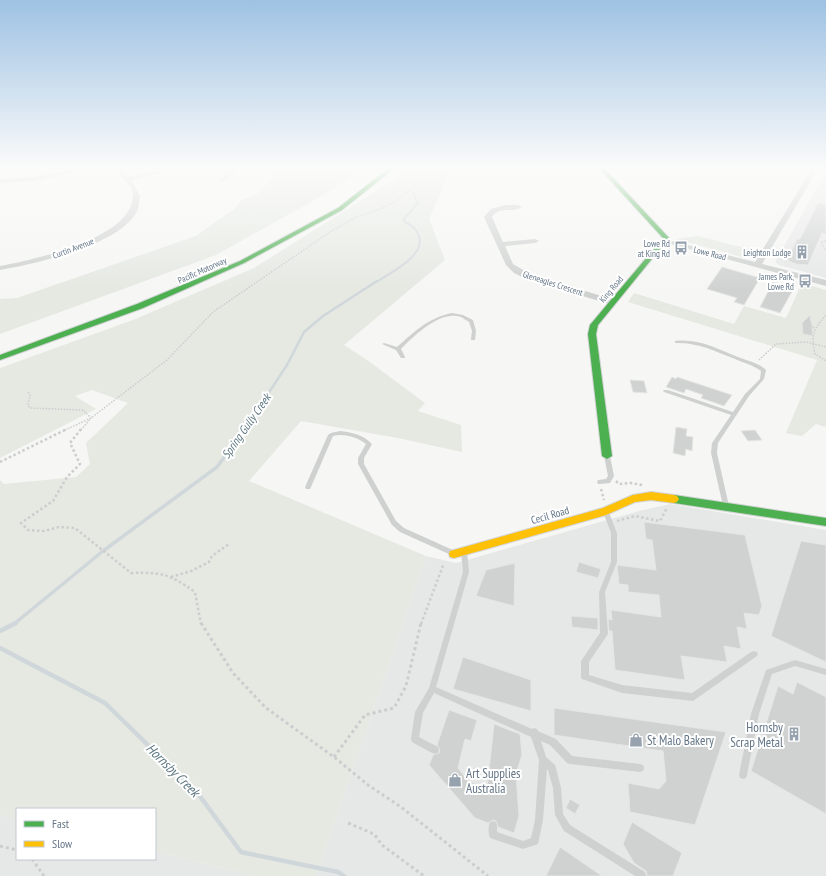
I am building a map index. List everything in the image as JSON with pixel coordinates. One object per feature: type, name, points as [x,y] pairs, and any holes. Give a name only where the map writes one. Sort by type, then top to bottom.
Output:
[{"type":"main road","name":"Pacific Motorway","points":[[0,358],[135,309],[201,283],[306,229],[341,208]]},
{"type":"main road","points":[[638,208],[664,235],[664,241]]},
{"type":"main road","name":"King Road","points":[[607,456],[592,334],[594,324],[664,241]]},
{"type":"main road","name":"Cecil Road","points":[[454,554],[606,511],[633,499],[651,496],[726,506]]},
{"type":"main road","points":[[726,506],[826,522]]},
{"type":"street","name":"Curtin Avenue","points":[[0,268],[33,262],[71,250],[112,231],[124,221],[133,208]]},
{"type":"street","name":"Gleneagles Crescent","points":[[500,208],[491,211],[488,217],[510,265],[517,271],[612,302]]},
{"type":"street","points":[[757,265],[791,208]]},
{"type":"street","points":[[501,244],[536,241]]},
{"type":"street","name":"Lowe Road","points":[[664,241],[826,283]]},
{"type":"lane","points":[[398,349],[435,320],[448,314],[462,316],[471,321],[474,330],[473,339]]},
{"type":"lane","points":[[677,342],[702,343],[755,364],[764,370],[762,379],[747,395],[740,408],[734,414],[732,420],[718,438],[714,448],[726,506]]},
{"type":"lane","points":[[384,344],[398,349],[402,357]]},
{"type":"lane","points":[[666,391],[734,414]]},
{"type":"lane","points":[[308,487],[331,435],[335,433],[362,437],[369,444],[361,458],[361,464],[394,523],[402,530],[454,554]]},
{"type":"lane","points":[[600,482],[608,481],[610,476],[607,456]]},
{"type":"lane","points":[[606,511],[614,533],[614,562],[602,592],[604,634],[585,661],[585,677],[622,689],[693,697],[754,654]]},
{"type":"lane","points":[[435,750],[415,739],[419,712],[432,689],[466,572],[464,551]]},
{"type":"lane","points":[[743,775],[755,714],[769,672],[795,663],[826,672]]},
{"type":"lane","points":[[432,689],[534,732],[553,742],[570,760],[640,768]]},
{"type":"lane","points":[[493,825],[493,836],[523,845],[534,841],[539,820],[543,760],[534,732]]},
{"type":"lane","points":[[543,760],[552,768],[557,788],[559,815],[567,828],[642,875]]},
{"type":"path","points":[[0,462],[91,418],[167,360],[213,312],[330,232],[356,217],[382,208]]},
{"type":"path","points":[[826,241],[821,242],[826,251]]},
{"type":"path","points":[[826,315],[815,328],[813,343],[815,354],[826,361]]},
{"type":"path","points":[[810,322],[812,327],[815,328]]},
{"type":"path","points":[[755,364],[776,344],[806,342],[826,347]]},
{"type":"path","points":[[28,392],[30,395],[28,405],[30,408],[83,410],[91,418]]},
{"type":"path","points":[[91,418],[70,443],[72,451],[78,457],[80,464],[67,477],[53,501],[22,523],[28,530],[44,531],[59,527],[75,528],[131,573],[156,572],[171,577],[194,592],[199,618],[203,628],[233,673],[266,708],[334,757],[368,785],[401,807],[488,876]]},
{"type":"path","points":[[610,476],[619,484],[631,483],[645,485]]},
{"type":"path","points":[[600,482],[606,511]]},
{"type":"path","points":[[610,523],[635,516],[660,521],[668,507]]},
{"type":"path","points":[[171,577],[191,571],[209,562],[212,556],[229,544]]},
{"type":"path","points":[[334,757],[365,715],[394,708],[400,699],[406,686],[418,632],[445,562],[454,554]]},
{"type":"path","points":[[348,823],[374,834],[382,845],[424,876]]},
{"type":"path","points":[[0,846],[16,850]]},
{"type":"path","points":[[33,860],[44,876]]},
{"type":"shaded area","points":[[300,208],[216,255],[0,334],[0,299],[17,298],[196,236],[234,209]]},
{"type":"shaded area","points":[[349,208],[434,208],[429,219],[445,260],[344,345],[425,403],[418,411],[461,425],[462,452],[398,438],[301,421],[249,481],[426,556],[316,876],[256,876],[156,851],[156,808],[16,808],[16,819],[0,815],[0,480],[4,484],[76,477],[90,464],[86,443],[128,403],[92,390],[75,396],[96,409],[0,458],[0,368],[133,320],[254,268]]},
{"type":"shaded area","points":[[806,208],[826,208],[826,278],[779,265],[775,262]]},
{"type":"shaded area","points":[[698,236],[757,251],[754,257],[742,257],[676,239]]},
{"type":"shaded area","points":[[802,283],[826,290],[826,427],[816,424],[802,436],[786,433],[817,360],[628,302],[634,293],[734,324],[744,306],[786,318]]},
{"type":"shaded area","points":[[670,504],[826,530],[826,876],[316,876],[426,556],[456,563],[639,511]]},
{"type":"shaded area","points":[[0,815],[16,819],[16,860],[156,860],[156,851],[256,876],[0,876]]},
{"type":"building","points":[[816,208],[826,208],[826,234],[822,233],[808,265],[796,264],[787,260],[797,239],[800,239]]},
{"type":"building","points":[[722,267],[760,278],[744,305],[734,302],[737,298],[707,289]]},
{"type":"building","points":[[773,282],[794,288],[780,313],[760,307]]},
{"type":"building","points":[[810,315],[813,336],[803,334],[802,323]]},
{"type":"building","points":[[672,377],[676,379],[677,377],[732,395],[724,406],[701,398],[703,395],[686,389],[684,393],[666,387]]},
{"type":"building","points":[[630,380],[644,381],[647,393],[633,392]]},
{"type":"building","points":[[676,427],[687,429],[686,436],[693,437],[692,451],[686,449],[685,456],[673,453]]},
{"type":"building","points":[[755,430],[762,440],[748,441],[741,431]]},
{"type":"building","points":[[644,522],[745,535],[762,606],[759,615],[744,613],[747,629],[737,627],[741,649],[724,646],[727,662],[681,656],[685,680],[615,670],[612,631],[609,631],[608,619],[612,620],[611,610],[661,617],[659,595],[628,592],[628,585],[619,584],[617,565],[656,570],[652,540],[646,539]]},
{"type":"building","points":[[801,541],[826,545],[826,662],[771,636]]},
{"type":"building","points":[[579,562],[601,569],[598,578],[576,572]]},
{"type":"building","points":[[515,563],[514,606],[476,596],[486,570]]},
{"type":"building","points":[[571,616],[598,618],[598,630],[572,627]]},
{"type":"building","points":[[463,657],[531,680],[531,711],[453,689]]},
{"type":"building","name":"Hornsby Scrap Metal","points":[[797,682],[826,697],[826,814],[751,771],[778,686],[793,694]]},
{"type":"building","points":[[554,708],[726,732],[695,825],[630,812],[628,783],[659,789],[666,781],[663,751],[554,735]]},
{"type":"building","points":[[449,710],[477,720],[471,741],[465,739],[458,768],[468,781],[487,788],[494,724],[520,734],[522,755],[516,774],[519,816],[514,833],[498,827],[496,821],[493,820],[488,823],[475,818],[429,765],[433,755],[439,753],[440,750],[437,745]]},
{"type":"building","points":[[570,799],[580,805],[575,814],[566,808]]},
{"type":"building","points":[[632,822],[682,853],[673,876],[647,876],[646,871],[634,863],[623,844]]},
{"type":"building","points":[[560,847],[602,876],[546,876]]},
{"type":"waterway","name":"Spring Gully Creek","points":[[376,282],[400,267],[415,254],[419,246],[419,238],[415,229],[403,220],[414,208]]},
{"type":"waterway","name":"Spring Gully Creek","points":[[244,430],[287,365],[304,332],[323,316],[377,281]]},
{"type":"waterway","name":"Spring Gully Creek","points":[[14,624],[103,551],[217,467],[245,429]]},
{"type":"waterway","name":"Spring Gully Creek","points":[[0,631],[14,624]]},
{"type":"waterway","name":"Hornsby Creek","points":[[0,648],[105,703],[199,795],[241,852],[338,872],[344,876]]},
{"type":"traffic: fast","points":[[0,358],[140,306],[242,262],[341,208]]},
{"type":"traffic: fast","points":[[607,456],[592,334],[594,325],[666,238],[638,208]]},
{"type":"traffic: fast","points":[[674,499],[826,522]]},
{"type":"traffic: slow","points":[[454,554],[606,511],[633,499],[651,496],[674,499]]},
{"type":"place","name":"Lowe Rd at King Rd","points":[[681,248]]},
{"type":"place","name":"Leighton Lodge","points":[[802,252]]},
{"type":"place","name":"James Park, Lowe Rd","points":[[805,281]]},
{"type":"place","name":"Hornsby Scrap Metal","points":[[794,734]]},
{"type":"place","name":"St Malo Bakery","points":[[636,740]]},
{"type":"place","name":"Art Supplies Australia","points":[[455,780]]}]
